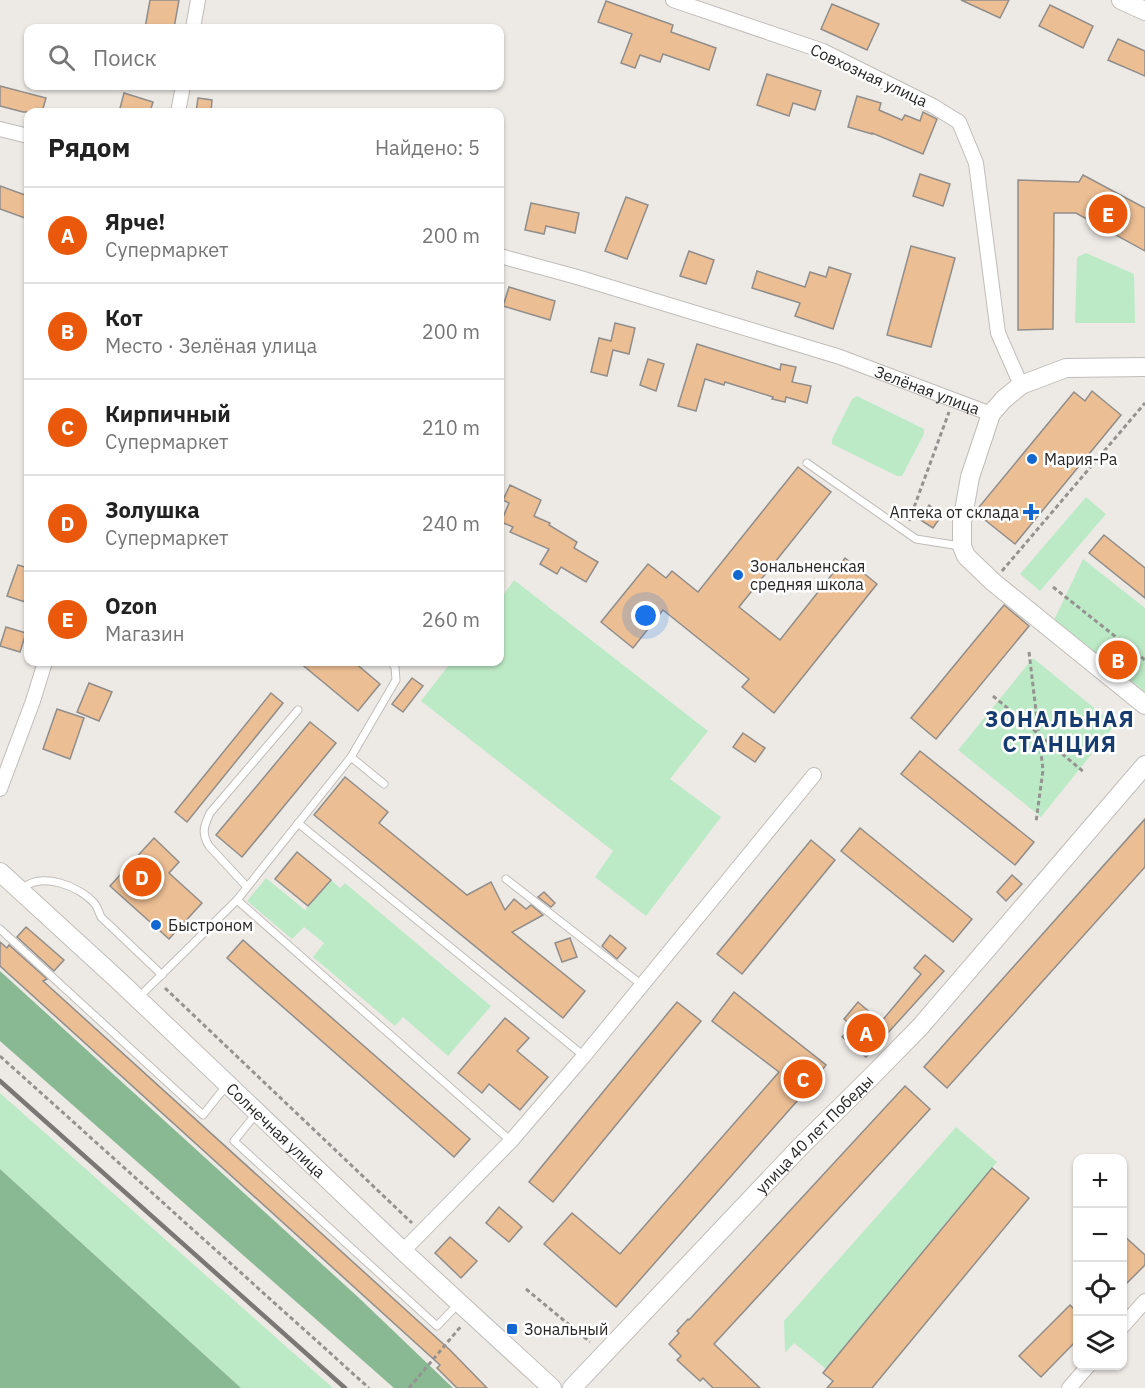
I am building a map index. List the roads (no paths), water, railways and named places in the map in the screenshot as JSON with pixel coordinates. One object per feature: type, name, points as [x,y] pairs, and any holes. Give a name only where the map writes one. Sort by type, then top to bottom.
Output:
[{"type":"street","points":[[194,24],[198,0]]},
{"type":"street","name":"Совхозная улица","points":[[673,0],[823,51],[933,106],[959,122],[976,163],[998,333],[1021,385]]},
{"type":"street","points":[[1121,0],[1145,11]]},
{"type":"street","points":[[179,108],[182,90]]},
{"type":"street","points":[[0,129],[24,135]]},
{"type":"street","name":"Зелёная улица","points":[[504,256],[840,357],[991,414],[970,477],[962,522],[962,546]]},
{"type":"street","points":[[991,414],[1021,385],[1066,368],[1145,367]]},
{"type":"street","points":[[962,546],[966,556],[993,582],[1145,705]]},
{"type":"street","points":[[0,789],[5,760],[33,701],[44,666]]},
{"type":"street","name":"улица 40 лет Победы","points":[[572,1388],[801,1146],[920,1027],[1145,765]]},
{"type":"street","points":[[403,1251],[511,1141],[584,1056],[814,775]]},
{"type":"street","name":"Солнечная улица","points":[[0,872],[552,1388]]},
{"type":"street","points":[[1127,1321],[1145,1301]]},
{"type":"street","points":[[1069,1388],[1084,1370]]},
{"type":"lane","points":[[807,463],[916,539],[962,546]]},
{"type":"lane","points":[[138,999],[237,900],[351,757],[396,680],[394,666]]},
{"type":"lane","points":[[247,887],[209,846],[204,839],[203,830],[210,813],[298,710]]},
{"type":"lane","points":[[351,757],[384,784]]},
{"type":"lane","points":[[298,823],[584,1056]]},
{"type":"lane","points":[[506,879],[642,985]]},
{"type":"lane","points":[[20,891],[26,885],[47,881],[60,883],[77,890],[96,905],[101,917],[159,978]]},
{"type":"lane","points":[[237,900],[511,1141]]},
{"type":"lane","points":[[0,929],[203,1115],[228,1084]]},
{"type":"lane","points":[[258,1113],[234,1141],[437,1326],[466,1308]]},
{"type":"railway","points":[[0,1081],[345,1388]]},
{"type":"place","name":"Ozon","points":[[1108,214]]},
{"type":"place","name":"Мария-Ра","points":[[1032,459]]},
{"type":"place","name":"Аптека от склада","points":[[1031,512]]},
{"type":"place","name":"Зональненская средняя школа","points":[[738,575]]},
{"type":"place","name":"Кот","points":[[1118,660]]},
{"type":"place","name":"Золушка","points":[[142,877]]},
{"type":"place","name":"Быстроном","points":[[156,925]]},
{"type":"place","name":"Ярче!","points":[[866,1033]]},
{"type":"place","name":"Кирпичный","points":[[803,1079]]},
{"type":"place","name":"Зональный","points":[[512,1329]]},
{"type":"district","name":"ЗОНАЛЬНАЯ СТАНЦИЯ","points":[[1060,732]]}]
